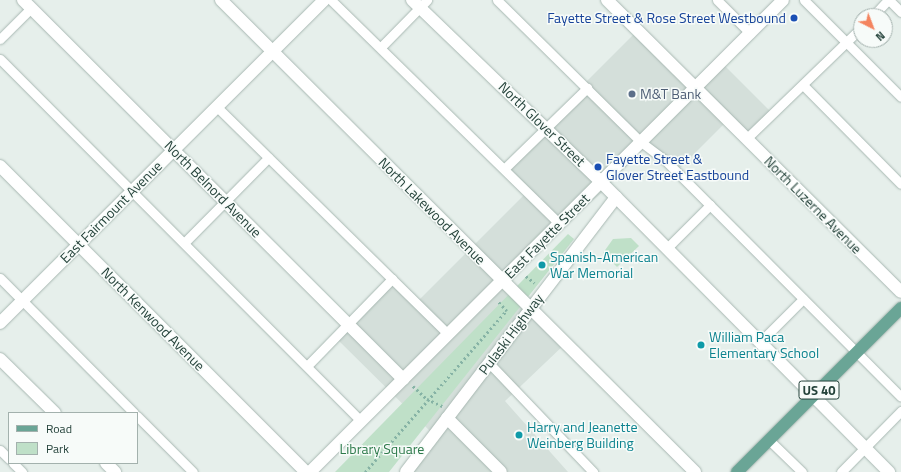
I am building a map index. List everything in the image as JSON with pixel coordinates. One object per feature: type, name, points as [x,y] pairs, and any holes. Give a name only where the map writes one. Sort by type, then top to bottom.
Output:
[{"type":"main road","name":"US 40","points":[[736,472],[901,308]]},
{"type":"street","name":"North Lakewood Avenue","points":[[221,0],[695,472]]},
{"type":"street","name":"East Fairmount Avenue","points":[[0,323],[324,0]]},
{"type":"street","name":"North Luzerne Avenue","points":[[607,0],[901,292]]},
{"type":"street","name":"East Fayette Street","points":[[310,472],[783,0]]},
{"type":"street","name":"North Glover Street","points":[[420,2],[889,472]]},
{"type":"street","name":"North Belnord Avenue","points":[[27,4],[403,379]]},
{"type":"street","name":"North Kenwood Avenue","points":[[0,166],[306,472]]},
{"type":"street","name":"Pulaski Highway","points":[[408,471],[616,197]]},
{"type":"street","points":[[0,359],[54,412]]},
{"type":"street","points":[[447,418],[501,472]]},
{"type":"street","points":[[107,464],[115,472]]},
{"type":"lane","points":[[331,0],[505,168],[559,223]]},
{"type":"lane","points":[[497,0],[641,142],[710,205],[901,398]]},
{"type":"lane","points":[[717,0],[750,33]]},
{"type":"lane","points":[[804,0],[901,97]]},
{"type":"lane","points":[[880,8],[888,0],[901,12]]},
{"type":"lane","points":[[381,47],[420,2]]},
{"type":"lane","points":[[0,40],[27,4]]},
{"type":"lane","points":[[746,139],[853,36]]},
{"type":"lane","points":[[0,59],[361,420]]},
{"type":"lane","points":[[803,85],[901,184]]},
{"type":"lane","points":[[505,168],[586,88]]},
{"type":"lane","points":[[216,107],[448,334]]},
{"type":"lane","points":[[184,243],[268,158]]},
{"type":"lane","points":[[667,248],[710,205]]},
{"type":"lane","points":[[0,278],[133,412]]},
{"type":"lane","points":[[307,366],[392,279]]},
{"type":"lane","points":[[760,342],[803,299]]},
{"type":"lane","points":[[489,363],[593,472]]},
{"type":"lane","points":[[841,472],[901,411]]},
{"type":"lane","points":[[138,417],[193,472]]},
{"type":"lane","points":[[769,440],[802,472]]},
{"type":"lane","points":[[0,450],[8,458]]},
{"type":"lane","points":[[14,464],[22,472]]},
{"type":"path","points":[[526,276],[536,285]]},
{"type":"path","points":[[501,305],[510,313]]},
{"type":"path","points":[[365,472],[427,399],[507,310]]},
{"type":"path","points":[[403,379],[427,399],[443,406]]},
{"type":"shaded area","points":[[638,30],[697,85],[720,61],[772,113],[747,138],[729,119],[676,172],[645,141],[607,188],[505,279],[567,342],[505,401],[568,472],[407,472],[435,436],[335,337],[390,278],[416,303],[526,193],[504,171],[586,89],[583,85]]},
{"type":"green space","name":"Library Square","points":[[568,234],[574,239],[389,472],[335,472]]},
{"type":"green space","points":[[631,238],[639,246],[617,267],[603,253],[613,239]]},
{"type":"place","name":"Fayette Street & Rose Street Westbound","points":[[794,18]]},
{"type":"place","name":"M&T Bank","points":[[632,94]]},
{"type":"place","name":"Fayette Street & Glover Street Eastbound","points":[[598,167]]},
{"type":"place","name":"Spanish-American War Memorial","points":[[542,265]]},
{"type":"place","name":"William Paca Elementary School","points":[[701,345]]},
{"type":"place","name":"Harry and Jeanette Weinberg Building","points":[[519,435]]}]
